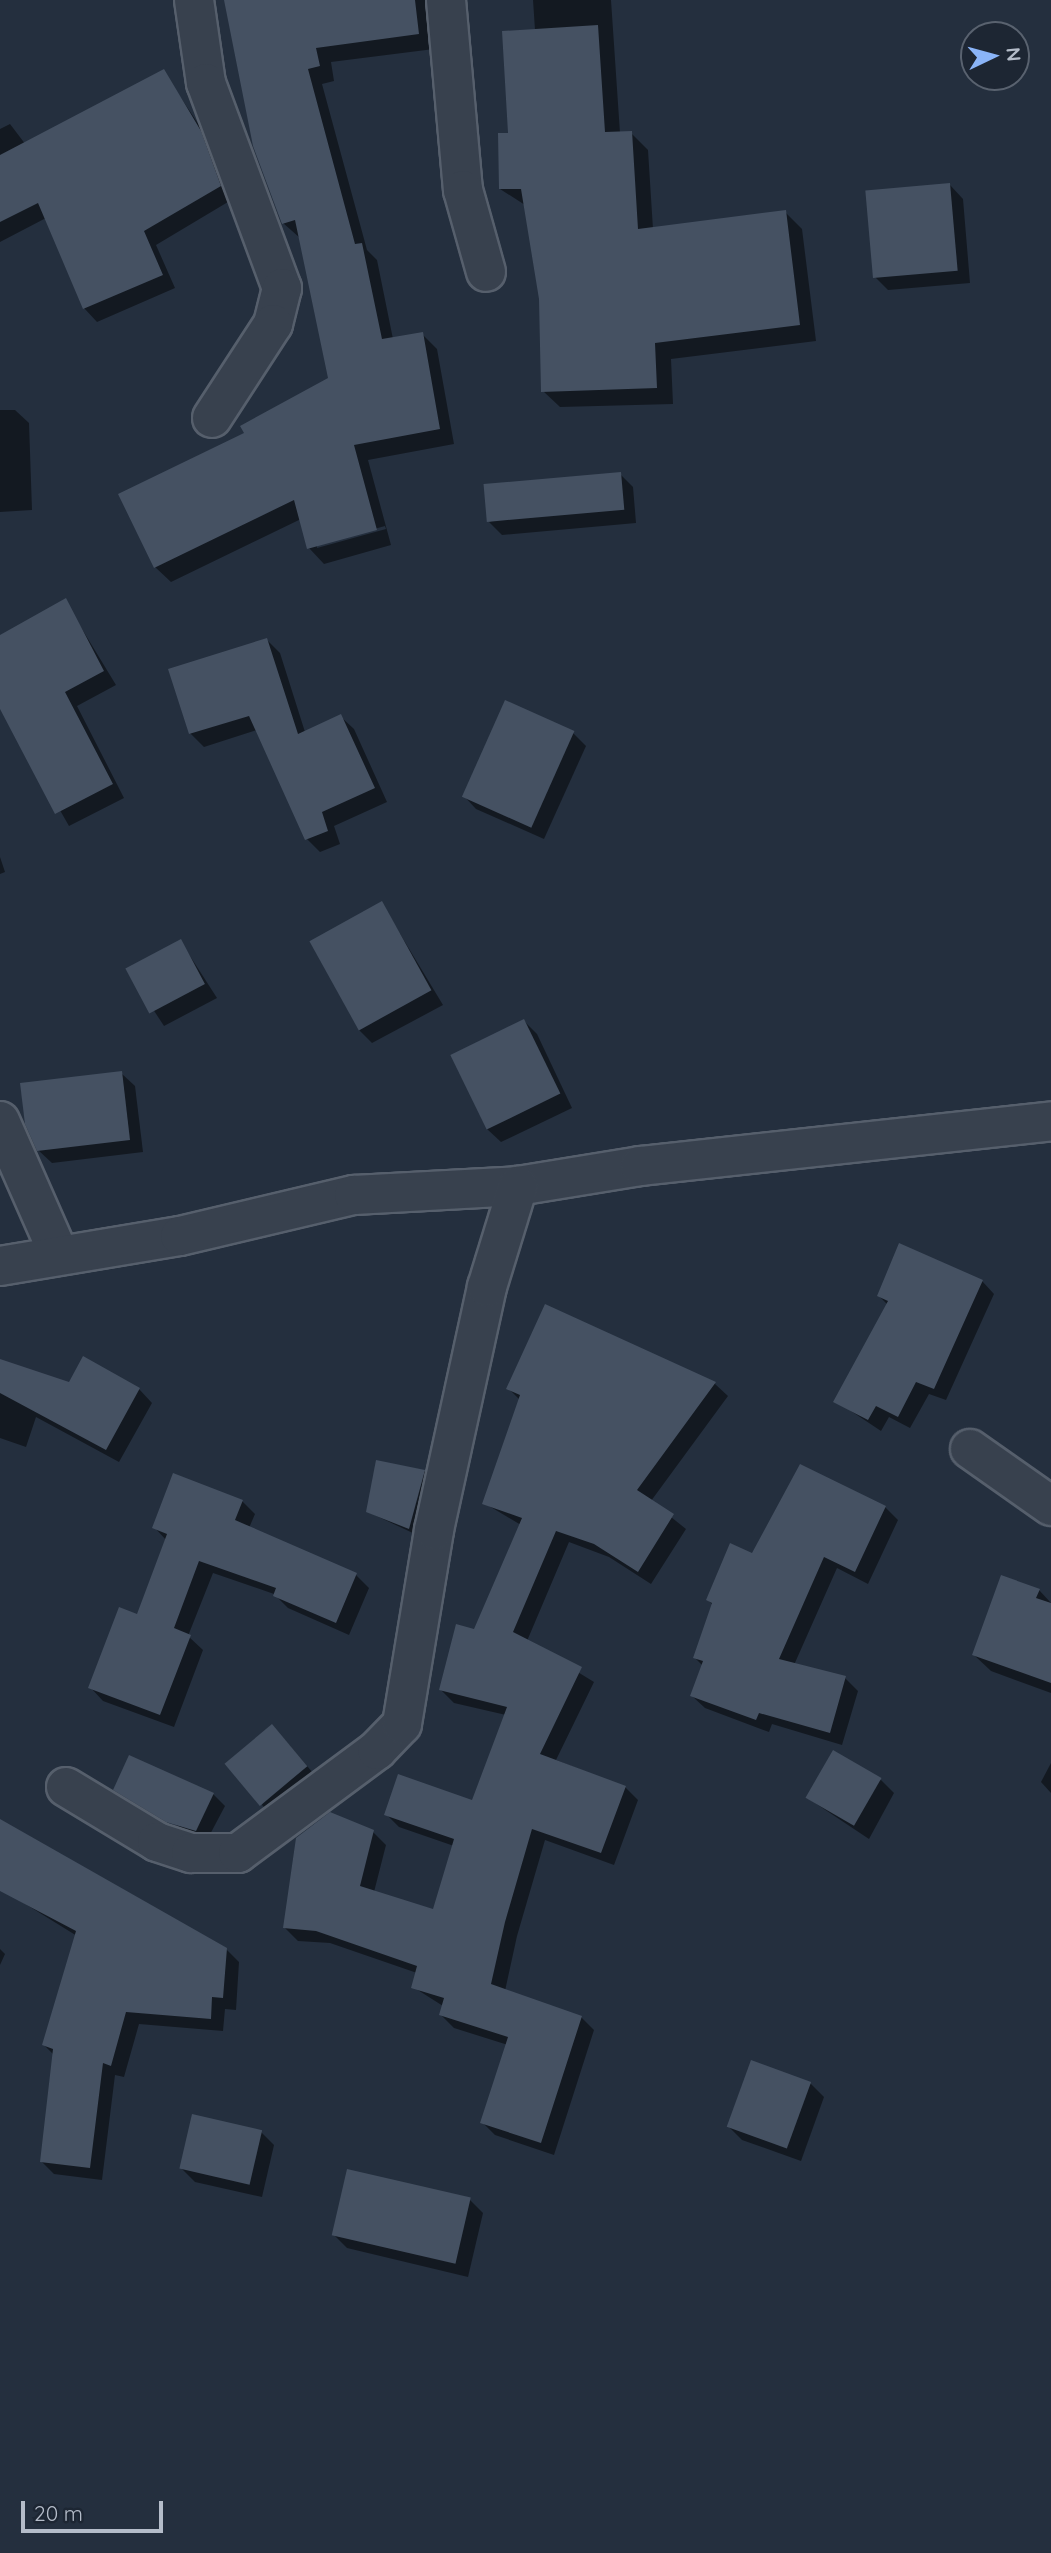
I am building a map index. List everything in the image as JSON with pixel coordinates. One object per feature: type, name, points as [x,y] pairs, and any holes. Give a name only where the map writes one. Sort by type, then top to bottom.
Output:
[{"type":"street","points":[[194,0],[206,83],[282,288],[273,324],[212,418]]},
{"type":"street","points":[[446,0],[463,190],[486,272]]},
{"type":"street","points":[[0,1121],[59,1255]]},
{"type":"street","points":[[0,1266],[180,1236],[354,1195],[518,1186],[640,1166],[1051,1121]]},
{"type":"street","points":[[66,1787],[156,1842],[191,1853],[238,1853],[377,1750],[402,1724],[434,1530],[487,1287],[518,1186]]},
{"type":"street","points":[[970,1449],[1051,1506]]},
{"type":"building","points":[[224,0],[415,0],[419,34],[316,48],[320,66],[308,69],[355,244],[362,243],[382,339],[423,332],[440,429],[354,445],[377,530],[307,549],[294,500],[154,568],[118,494],[244,433],[240,426],[328,378],[295,220],[282,224],[253,146]]},
{"type":"building","points":[[598,25],[605,132],[632,131],[638,229],[786,210],[800,325],[655,343],[657,388],[541,392],[539,299],[521,189],[499,189],[498,133],[508,133],[502,31]]},
{"type":"building","points":[[164,69],[201,131],[221,186],[144,231],[163,275],[83,309],[38,203],[0,222],[0,155]]},
{"type":"building","points":[[950,183],[958,271],[873,278],[865,190]]},
{"type":"building","points":[[621,472],[624,510],[487,522],[484,484]]},
{"type":"building","points":[[66,598],[104,671],[65,692],[113,784],[55,814],[0,709],[0,635]]},
{"type":"building","points":[[267,638],[298,734],[341,714],[375,788],[322,812],[328,831],[305,840],[249,716],[189,734],[168,669]]},
{"type":"building","points":[[505,700],[574,731],[531,828],[462,797]]},
{"type":"building","points":[[382,901],[431,990],[359,1030],[309,941]]},
{"type":"building","points":[[181,939],[205,984],[149,1014],[125,969]]},
{"type":"building","points":[[524,1019],[560,1094],[487,1130],[450,1055]]},
{"type":"building","points":[[122,1071],[130,1140],[37,1151],[25,1124],[20,1083]]},
{"type":"building","points":[[899,1243],[983,1280],[934,1389],[916,1382],[898,1417],[876,1406],[868,1420],[833,1402],[888,1301],[877,1296]]},
{"type":"building","points":[[545,1304],[716,1382],[637,1490],[674,1514],[638,1572],[594,1544],[556,1531],[513,1632],[582,1667],[540,1754],[626,1786],[601,1853],[532,1829],[505,1922],[491,1984],[582,2016],[541,2143],[480,2123],[508,2037],[439,2015],[444,1998],[411,1988],[417,1966],[316,1931],[283,1928],[296,1838],[330,1812],[374,1830],[360,1886],[433,1909],[454,1839],[384,1815],[398,1774],[472,1800],[507,1707],[439,1690],[456,1624],[474,1629],[522,1518],[482,1504],[520,1395],[506,1389]]},
{"type":"building","points":[[83,1356],[140,1388],[106,1450],[0,1393],[0,1359],[69,1382]]},
{"type":"building","points":[[376,1460],[425,1470],[409,1529],[366,1512]]},
{"type":"building","points":[[800,1464],[886,1506],[855,1572],[824,1557],[779,1659],[846,1676],[830,1733],[759,1713],[756,1720],[690,1696],[703,1661],[693,1658],[712,1603],[706,1600],[730,1543],[752,1553]]},
{"type":"building","points":[[173,1473],[243,1500],[235,1520],[357,1573],[336,1623],[273,1596],[276,1588],[199,1561],[174,1628],[191,1635],[160,1715],[88,1688],[119,1607],[137,1614],[167,1534],[152,1528]]},
{"type":"building","points":[[1001,1575],[1040,1589],[1036,1598],[1051,1603],[1051,1683],[972,1655]]},
{"type":"building","points":[[272,1724],[307,1766],[260,1806],[225,1764]]},
{"type":"building","points":[[833,1750],[881,1778],[854,1826],[806,1798]]},
{"type":"building","points":[[129,1755],[214,1793],[196,1831],[166,1822],[113,1790]]},
{"type":"building","points":[[0,1819],[227,1948],[223,1998],[212,1997],[211,2019],[126,2012],[111,2066],[103,2063],[90,2168],[40,2162],[53,2049],[42,2045],[76,1931],[0,1891]]},
{"type":"building","points":[[751,2060],[811,2082],[787,2149],[727,2127]]},
{"type":"building","points":[[192,2114],[262,2130],[250,2185],[179,2169]]},
{"type":"building","points":[[347,2169],[471,2198],[455,2264],[332,2235]]}]
